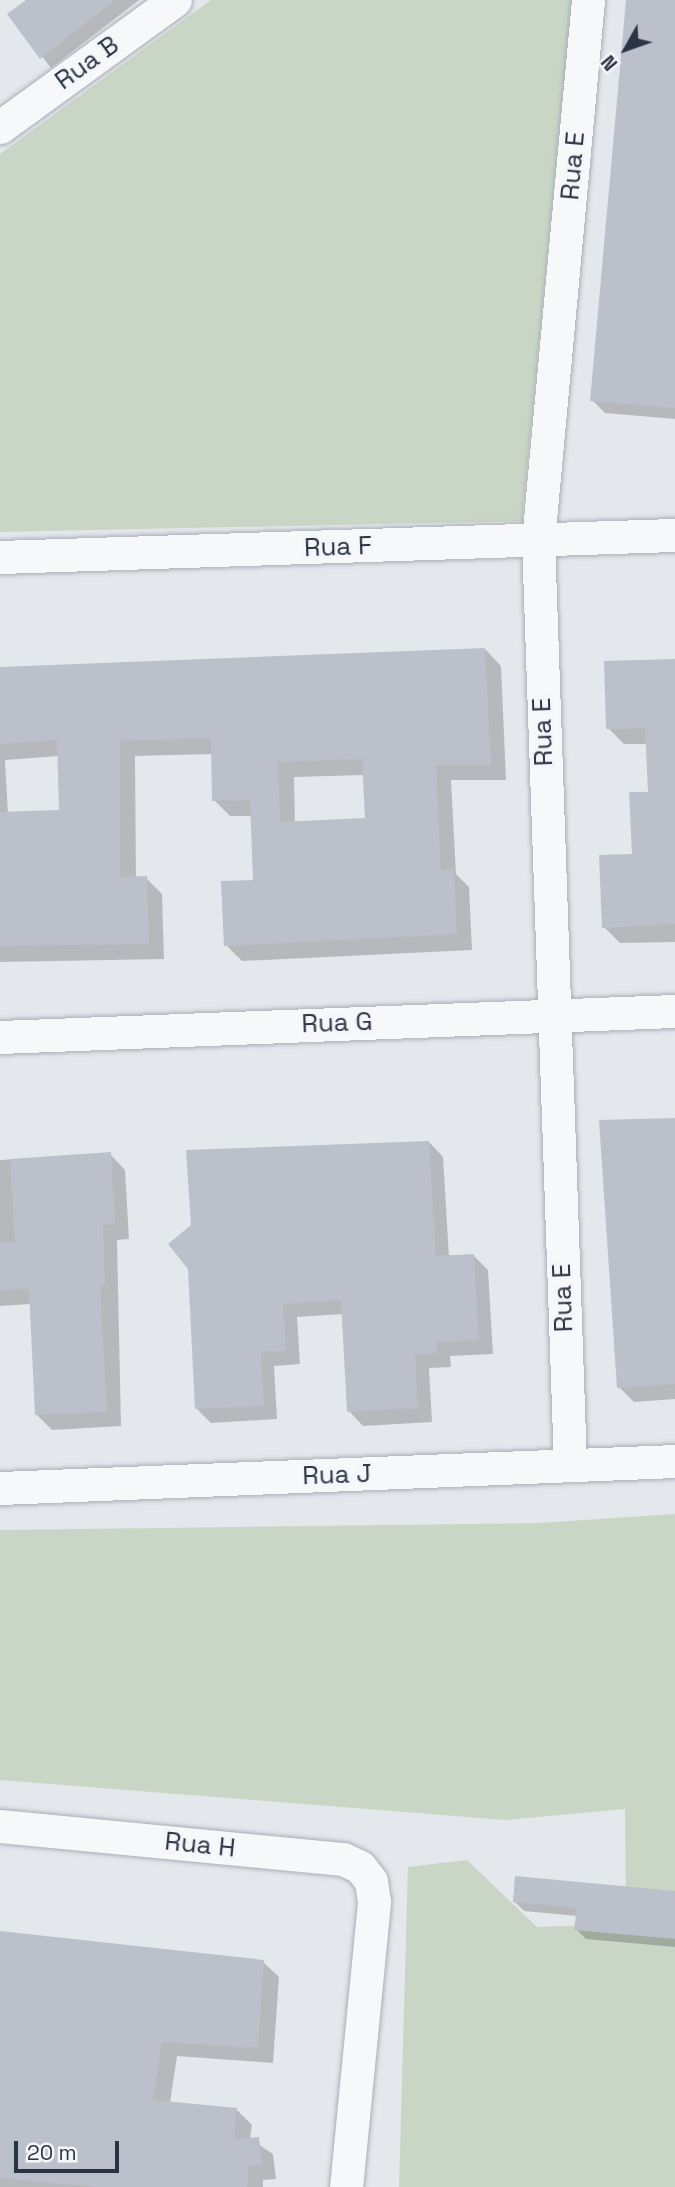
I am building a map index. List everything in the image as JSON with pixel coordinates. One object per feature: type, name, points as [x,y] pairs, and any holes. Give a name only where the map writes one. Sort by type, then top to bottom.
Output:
[{"type":"street","name":"Rua B","points":[[0,127],[174,0]]},
{"type":"street","name":"Rua E","points":[[570,1465],[550,1015],[538,541],[588,0]]},
{"type":"street","name":"Rua F","points":[[0,557],[675,535]]},
{"type":"street","name":"Rua G","points":[[0,1037],[675,1011]]},
{"type":"street","name":"Rua J","points":[[0,1489],[675,1461]]},
{"type":"street","name":"Rua H","points":[[0,1826],[343,1859],[371,1881],[374,1902],[346,2187]]},
{"type":"green space","points":[[211,0],[572,0],[522,521],[0,532],[0,154]]},
{"type":"green space","points":[[675,1514],[675,2187],[399,2187],[408,1867],[467,1860],[537,1927],[626,1924],[625,1809],[505,1820],[0,1780],[0,1530],[539,1523]]},
{"type":"building","points":[[26,0],[115,0],[40,59],[7,14]]},
{"type":"building","points":[[626,0],[675,0],[675,408],[590,401]]},
{"type":"building","points":[[485,648],[491,765],[436,765],[441,870],[454,869],[457,934],[224,946],[221,881],[253,880],[250,800],[212,801],[211,738],[120,741],[120,877],[147,876],[149,944],[0,946],[0,812],[59,810],[57,740],[0,744],[0,667]],"holes":[[[362,759],[365,818],[280,822],[278,762]]]},
{"type":"building","points":[[675,659],[675,924],[602,928],[599,855],[632,854],[629,792],[648,792],[645,728],[606,729],[604,661]]},
{"type":"building","points":[[675,1118],[675,1384],[617,1388],[599,1120]]},
{"type":"building","points":[[429,1141],[436,1256],[474,1254],[479,1340],[437,1342],[437,1353],[415,1355],[418,1408],[347,1412],[341,1300],[283,1304],[286,1351],[261,1352],[264,1406],[195,1409],[188,1269],[168,1244],[191,1225],[186,1150]]},
{"type":"building","points":[[111,1152],[115,1224],[103,1225],[105,1285],[100,1286],[107,1412],[35,1415],[29,1289],[0,1290],[0,1243],[15,1242],[10,1159]]},
{"type":"building","points":[[515,1876],[675,1891],[675,1939],[574,1930],[577,1908],[513,1902]]},
{"type":"building","points":[[0,1931],[264,1960],[258,2048],[162,2042],[153,2100],[237,2108],[234,2139],[259,2137],[262,2164],[249,2166],[247,2187],[96,2187],[0,2178]]}]
